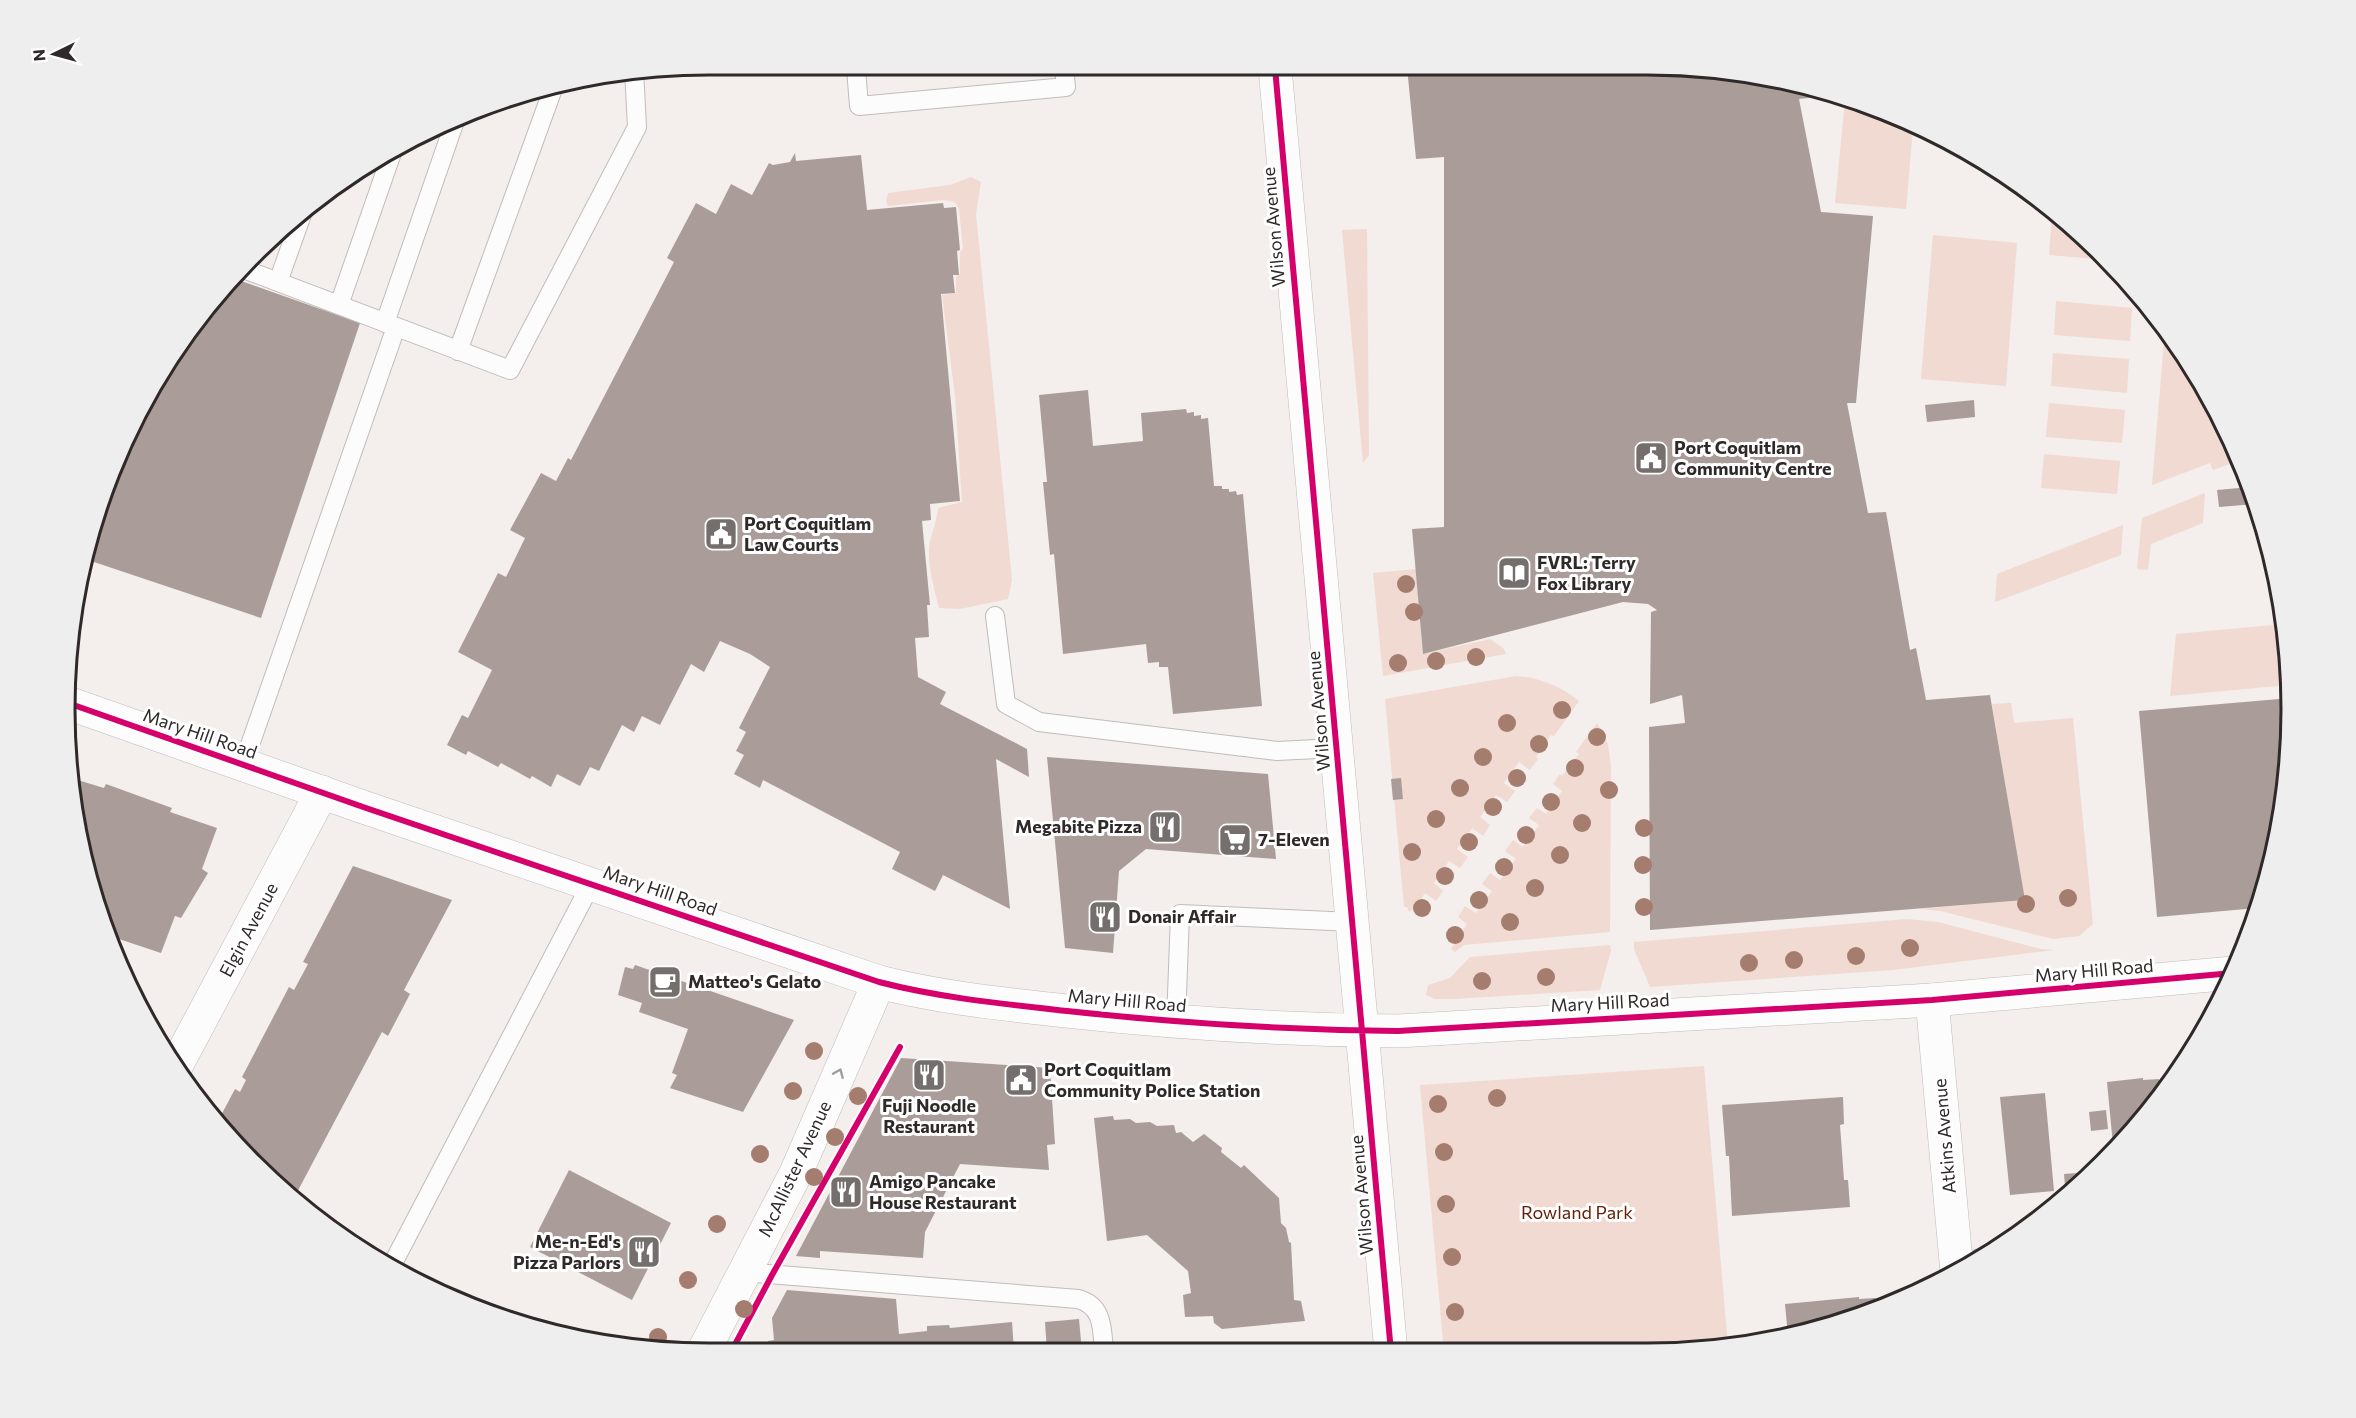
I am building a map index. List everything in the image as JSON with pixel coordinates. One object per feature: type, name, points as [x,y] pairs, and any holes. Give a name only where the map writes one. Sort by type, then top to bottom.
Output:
[{"type":"street","name":"Wilson Avenue","points":[[1276,75],[1390,1343]]},
{"type":"street","name":"Mary Hill Road","points":[[75,706],[879,982],[962,1000],[1176,1022],[1398,1031],[1932,1000],[2222,975]]},
{"type":"street","name":"Elgin Avenue","points":[[181,1059],[322,792]]},
{"type":"street","name":"McAllister Avenue","points":[[708,1343],[796,1173],[879,982]]},
{"type":"street","name":"Atkins Avenue","points":[[1932,1000],[1964,1258]]},
{"type":"lane","points":[[856,75],[859,106],[1066,87],[1065,75]]},
{"type":"lane","points":[[251,272],[510,370],[636,127],[634,79]]},
{"type":"lane","points":[[458,351],[551,96]]},
{"type":"lane","points":[[243,765],[391,325],[452,129]]},
{"type":"lane","points":[[339,306],[389,162]]},
{"type":"lane","points":[[278,282],[297,227]]},
{"type":"lane","points":[[995,616],[1006,704],[1039,722],[1277,751],[1337,748]]},
{"type":"lane","points":[[395,1260],[591,884]]},
{"type":"lane","points":[[1176,1022],[1180,914],[1353,922]]},
{"type":"lane","points":[[744,1272],[1078,1299],[1087,1301],[1099,1315],[1103,1343]]},
{"type":"green space","points":[[1844,107],[1913,133],[1906,209],[1835,203]]},
{"type":"green space","points":[[971,177],[981,182],[976,214],[1012,580],[1008,599],[960,609],[939,608],[930,566],[930,541],[938,508],[962,502],[955,396],[942,295],[956,293],[956,277],[960,274],[960,252],[963,249],[959,209],[955,202],[943,200],[888,206],[886,202],[888,193],[950,185]]},
{"type":"green space","points":[[2051,221],[2093,259],[2049,255]]},
{"type":"green space","points":[[1367,229],[1369,455],[1363,463],[1342,230]]},
{"type":"green space","points":[[1933,235],[2017,243],[2006,386],[1921,379]]},
{"type":"green space","points":[[2056,301],[2132,308],[2130,341],[2054,335]]},
{"type":"green space","points":[[2164,343],[2196,392],[2232,463],[2213,470],[2210,463],[2152,485]]},
{"type":"green space","points":[[2053,353],[2129,359],[2127,393],[2051,386]]},
{"type":"green space","points":[[2049,403],[2125,410],[2122,443],[2046,437]]},
{"type":"green space","points":[[2044,454],[2120,461],[2117,494],[2041,488]]},
{"type":"green space","points":[[2205,493],[2203,523],[2151,544],[2148,570],[2137,569],[2142,518]]},
{"type":"green space","points":[[2123,525],[2121,555],[1995,602],[1997,574]]},
{"type":"green space","points":[[1416,569],[1423,654],[1490,639],[1504,649],[1506,654],[1383,676],[1373,573]]},
{"type":"green space","points":[[2276,625],[2280,686],[2170,696],[2176,634]]},
{"type":"green space","points":[[1516,676],[1550,684],[1579,701],[1554,736],[1551,735],[1530,770],[1519,762],[1504,783],[1515,791],[1507,802],[1496,795],[1480,817],[1490,825],[1483,836],[1472,828],[1457,849],[1468,857],[1460,868],[1449,861],[1434,883],[1443,891],[1436,901],[1425,893],[1414,909],[1409,912],[1407,907],[1404,907],[1385,699]]},
{"type":"green space","points":[[2011,703],[2014,723],[2073,718],[2093,924],[2079,936],[2053,939],[1940,911],[1919,909],[2024,900],[1992,704]]},
{"type":"green space","points":[[1597,723],[1608,744],[1611,766],[1610,932],[1464,945],[1455,952],[1451,949],[1467,924],[1458,917],[1465,906],[1476,913],[1492,891],[1482,884],[1490,873],[1500,880],[1516,859],[1505,851],[1513,840],[1523,847],[1539,825],[1529,818],[1537,808],[1546,814],[1562,791],[1553,784],[1579,754],[1576,752]]},
{"type":"green space","points":[[1907,919],[1938,922],[2041,949],[2054,950],[1893,970],[1650,987],[1634,949],[1634,942]]},
{"type":"green space","points":[[1610,945],[1611,951],[1600,990],[1454,999],[1435,999],[1426,995],[1428,985],[1450,978],[1470,957]]},
{"type":"green space","name":"Rowland Park","points":[[1704,1066],[1727,1338],[1647,1343],[1443,1343],[1420,1085]]},
{"type":"building","name":"Port Coquitlam Community Centre","points":[[1408,75],[1688,76],[1771,87],[1813,98],[1799,99],[1821,212],[1873,216],[1856,403],[1847,403],[1868,513],[1886,512],[1910,650],[1916,648],[1926,700],[1990,695],[2025,900],[1650,930],[1649,727],[1685,723],[1682,695],[1650,704],[1651,612],[1657,610],[1648,604],[1623,602],[1423,654],[1412,529],[1444,527],[1444,157],[1416,159]]},
{"type":"building","name":"Port Coquitlam Law Courts","points":[[795,153],[796,161],[861,155],[867,210],[943,203],[944,208],[956,207],[960,250],[957,251],[959,275],[953,275],[955,293],[941,294],[960,501],[930,504],[931,520],[922,521],[930,605],[927,605],[929,637],[915,638],[918,677],[946,692],[940,704],[1027,749],[1029,777],[996,759],[1010,909],[943,875],[935,891],[892,869],[900,852],[763,780],[760,788],[734,774],[744,755],[736,751],[746,732],[739,728],[770,667],[750,654],[720,641],[704,672],[691,664],[660,725],[642,716],[634,732],[622,725],[599,771],[590,767],[580,786],[557,774],[551,787],[532,776],[530,779],[501,763],[498,767],[468,751],[466,755],[447,745],[462,715],[468,718],[492,670],[458,652],[498,573],[506,577],[525,538],[510,530],[541,473],[556,481],[568,458],[571,460],[674,262],[667,258],[696,203],[716,214],[731,184],[752,195],[769,163],[773,165],[790,162]]},
{"type":"building","points":[[242,281],[360,323],[261,618],[93,562],[109,505],[140,429],[182,357],[206,323]]},
{"type":"building","points":[[1088,390],[1093,446],[1143,441],[1141,413],[1186,409],[1187,413],[1194,412],[1194,416],[1201,415],[1201,419],[1208,418],[1214,486],[1222,486],[1222,489],[1229,489],[1229,492],[1236,491],[1237,495],[1243,494],[1262,706],[1173,714],[1168,667],[1159,667],[1159,662],[1148,663],[1146,644],[1063,654],[1054,554],[1050,555],[1043,482],[1047,482],[1039,395]]},
{"type":"building","points":[[1974,400],[1975,417],[1927,422],[1925,405]]},
{"type":"building","points":[[2241,488],[2247,505],[2219,507],[2217,490]]},
{"type":"building","points":[[2281,699],[2280,750],[2276,792],[2269,833],[2248,909],[2157,917],[2139,711]]},
{"type":"building","points":[[1047,757],[1268,774],[1276,859],[1146,849],[1119,871],[1113,953],[1065,948]]},
{"type":"building","points":[[1401,778],[1403,799],[1393,800],[1391,779]]},
{"type":"building","points":[[79,780],[104,788],[106,784],[172,808],[170,812],[217,828],[202,869],[208,873],[181,918],[175,916],[161,953],[118,939],[87,833]]},
{"type":"building","points":[[353,866],[452,900],[404,990],[410,994],[388,1036],[382,1032],[298,1191],[261,1157],[222,1114],[235,1089],[240,1092],[246,1080],[242,1077],[289,987],[294,990],[308,964],[303,962]]},
{"type":"building","points":[[635,965],[794,1020],[743,1112],[670,1088],[677,1075],[672,1073],[688,1029],[639,1012],[642,1003],[618,995],[625,967],[633,969]]},
{"type":"building","points":[[901,1058],[1050,1068],[1055,1144],[1047,1145],[1049,1170],[960,1164],[925,1232],[923,1258],[820,1251],[820,1258],[796,1256]]},
{"type":"building","points":[[2143,1078],[2143,1080],[2159,1079],[2150,1095],[2112,1139],[2107,1082]]},
{"type":"building","points":[[2045,1093],[2054,1191],[2010,1195],[2000,1097]]},
{"type":"building","points":[[1843,1097],[1844,1124],[1840,1125],[1844,1180],[1848,1180],[1850,1207],[1732,1216],[1729,1156],[1726,1156],[1722,1105]]},
{"type":"building","points":[[2106,1110],[2108,1129],[2091,1131],[2089,1112]]},
{"type":"building","points":[[1113,1116],[1114,1120],[1130,1119],[1136,1123],[1150,1122],[1157,1126],[1174,1125],[1176,1133],[1181,1132],[1193,1142],[1204,1134],[1222,1148],[1221,1152],[1241,1168],[1244,1165],[1279,1198],[1281,1223],[1286,1228],[1291,1243],[1294,1300],[1301,1301],[1305,1321],[1222,1329],[1214,1323],[1213,1316],[1185,1317],[1183,1295],[1191,1293],[1188,1271],[1147,1235],[1107,1241],[1094,1118]]},
{"type":"building","points":[[569,1170],[671,1223],[632,1300],[530,1247]]},
{"type":"building","points":[[2079,1173],[2065,1186],[2064,1174]]},
{"type":"building","points":[[787,1290],[896,1299],[899,1334],[927,1331],[927,1326],[949,1325],[950,1328],[1012,1322],[1014,1343],[768,1343],[768,1341],[774,1340],[772,1318]]},
{"type":"building","points":[[1859,1297],[1859,1299],[1875,1298],[1875,1300],[1787,1327],[1785,1304]]},
{"type":"building","points":[[1079,1319],[1081,1343],[1046,1343],[1045,1322]]},
{"type":"cycle path","points":[[1276,75],[1390,1343]]},
{"type":"cycle path","points":[[75,706],[366,808],[879,982],[996,1003],[1191,1022],[1398,1031],[1932,1000],[2223,974]]},
{"type":"cycle path","points":[[736,1343],[900,1047]]},
{"type":"place","name":"Port Coquitlam Community Centre","points":[[1651,458]]},
{"type":"place","name":"Port Coquitlam Law Courts","points":[[721,534]]},
{"type":"place","name":"FVRL: Terry Fox Library","points":[[1514,573]]},
{"type":"place","name":"Megabite Pizza","points":[[1165,827]]},
{"type":"place","name":"7-Eleven","points":[[1235,840]]},
{"type":"place","name":"Donair Affair","points":[[1105,917]]},
{"type":"place","name":"Matteo's Gelato","points":[[665,982]]},
{"type":"place","name":"Fuji Noodle Restaurant","points":[[929,1075]]},
{"type":"place","name":"Port Coquitlam Community Police Station","points":[[1021,1080]]},
{"type":"place","name":"Amigo Pancake House Restaurant","points":[[846,1192]]},
{"type":"place","name":"Me-n-Ed's Pizza Parlors","points":[[644,1252]]}]
